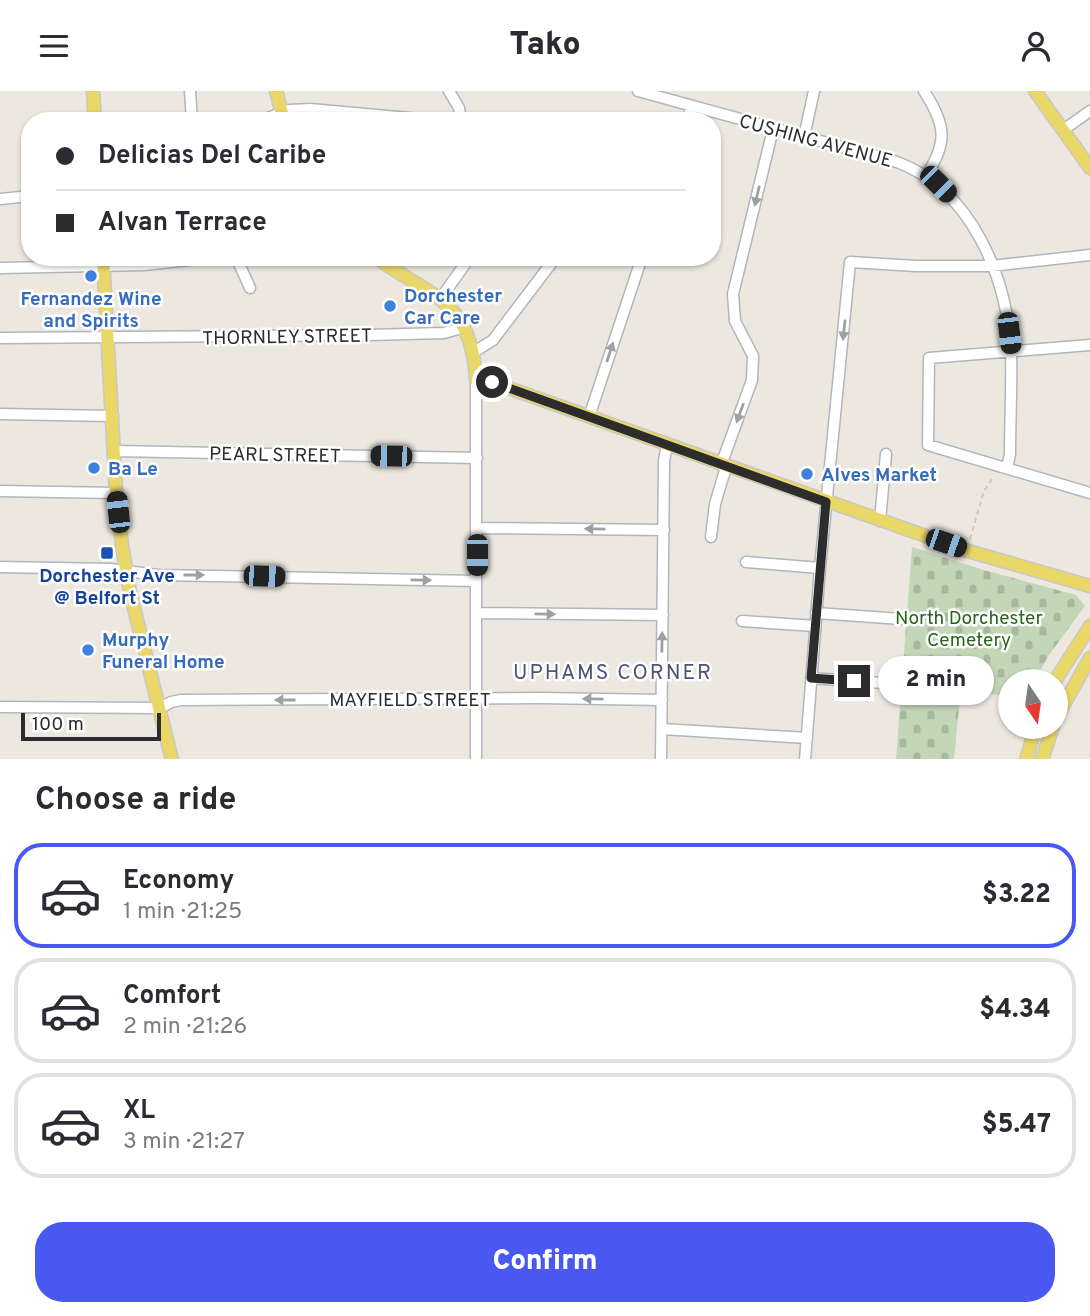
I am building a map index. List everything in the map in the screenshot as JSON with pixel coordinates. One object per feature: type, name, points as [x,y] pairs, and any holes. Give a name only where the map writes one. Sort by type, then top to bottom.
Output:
[{"type":"main road","points":[[93,91],[94,112]]},
{"type":"main road","points":[[276,91],[281,112]]},
{"type":"main road","points":[[1035,91],[1090,168]]},
{"type":"main road","points":[[103,266],[116,493],[126,571],[172,759]]},
{"type":"main road","points":[[389,266],[441,298],[454,311],[465,327],[474,352],[476,380],[488,381],[999,561],[1090,586]]},
{"type":"main road","points":[[1063,669],[1090,626]]},
{"type":"main road","points":[[1068,697],[1090,657]]},
{"type":"main road","points":[[1027,759],[1032,739]]},
{"type":"main road","points":[[1042,759],[1049,739]]},
{"type":"street","points":[[190,91],[191,112]]},
{"type":"street","points":[[449,91],[460,112]]},
{"type":"street","name":"CUSHING AVENUE","points":[[638,91],[713,112]]},
{"type":"street","points":[[804,137],[814,91]]},
{"type":"street","points":[[924,91],[937,115],[942,145],[926,176]]},
{"type":"street","points":[[690,112],[692,106]]},
{"type":"street","points":[[298,112],[310,109],[343,112]]},
{"type":"street","points":[[1063,130],[1090,111]]},
{"type":"street","name":"CUSHING AVENUE","points":[[721,114],[897,162],[926,176],[957,203],[973,225],[992,266],[1006,311],[1011,351],[1010,454],[1003,467]]},
{"type":"street","points":[[711,537],[724,466],[752,380],[754,366],[751,349],[735,321],[733,294],[773,129]]},
{"type":"street","points":[[0,199],[21,198]]},
{"type":"street","points":[[805,759],[820,568],[850,262],[916,266],[992,266],[1090,255]]},
{"type":"street","points":[[0,268],[29,266]]},
{"type":"street","points":[[240,266],[250,288]]},
{"type":"street","points":[[441,298],[464,266]]},
{"type":"street","points":[[474,352],[493,339],[549,266]]},
{"type":"street","points":[[589,417],[639,266]]},
{"type":"street","name":"THORNLEY STREET","points":[[0,338],[109,339],[444,333],[465,327]]},
{"type":"street","points":[[1090,345],[929,358],[929,445],[1090,493]]},
{"type":"street","points":[[476,380],[476,759]]},
{"type":"street","points":[[0,414],[113,417]]},
{"type":"street","points":[[661,759],[664,461],[667,445]]},
{"type":"street","name":"PEARL STREET","points":[[115,451],[477,458]]},
{"type":"street","points":[[880,521],[886,454]]},
{"type":"street","points":[[0,491],[116,493]]},
{"type":"street","points":[[477,528],[664,530]]},
{"type":"street","points":[[746,562],[820,568]]},
{"type":"street","points":[[0,567],[126,571],[158,575],[476,581]]},
{"type":"street","points":[[476,613],[663,615]]},
{"type":"street","points":[[816,613],[901,619]]},
{"type":"street","points":[[742,621],[815,626]]},
{"type":"street","points":[[811,678],[897,684]]},
{"type":"street","name":"MAYFIELD STREET","points":[[0,707],[160,708],[181,700],[662,700]]},
{"type":"street","points":[[662,729],[807,738]]},
{"type":"path","points":[[970,539],[984,491],[1003,467]]},
{"type":"green space","name":"North Dorchester Cemetery","points":[[912,547],[1076,595],[1085,606],[1041,669],[998,669],[998,695],[961,688],[954,759],[896,759]]},
{"type":"place","name":"Fernandez Wine and Spirits","points":[[91,276]]},
{"type":"place","name":"Dorchester Car Care","points":[[390,306]]},
{"type":"place","name":"Ba Le","points":[[94,468]]},
{"type":"place","name":"Alves Market","points":[[807,474]]},
{"type":"place","name":"Dorchester Ave @ Belfort St","points":[[107,553]]},
{"type":"place","name":"Murphy Funeral Home","points":[[88,650]]},
{"type":"district","name":"UPHAMS CORNER","points":[[613,672]]},
{"type":"route","points":[[492,382],[826,502],[811,678],[854,681]]}]
